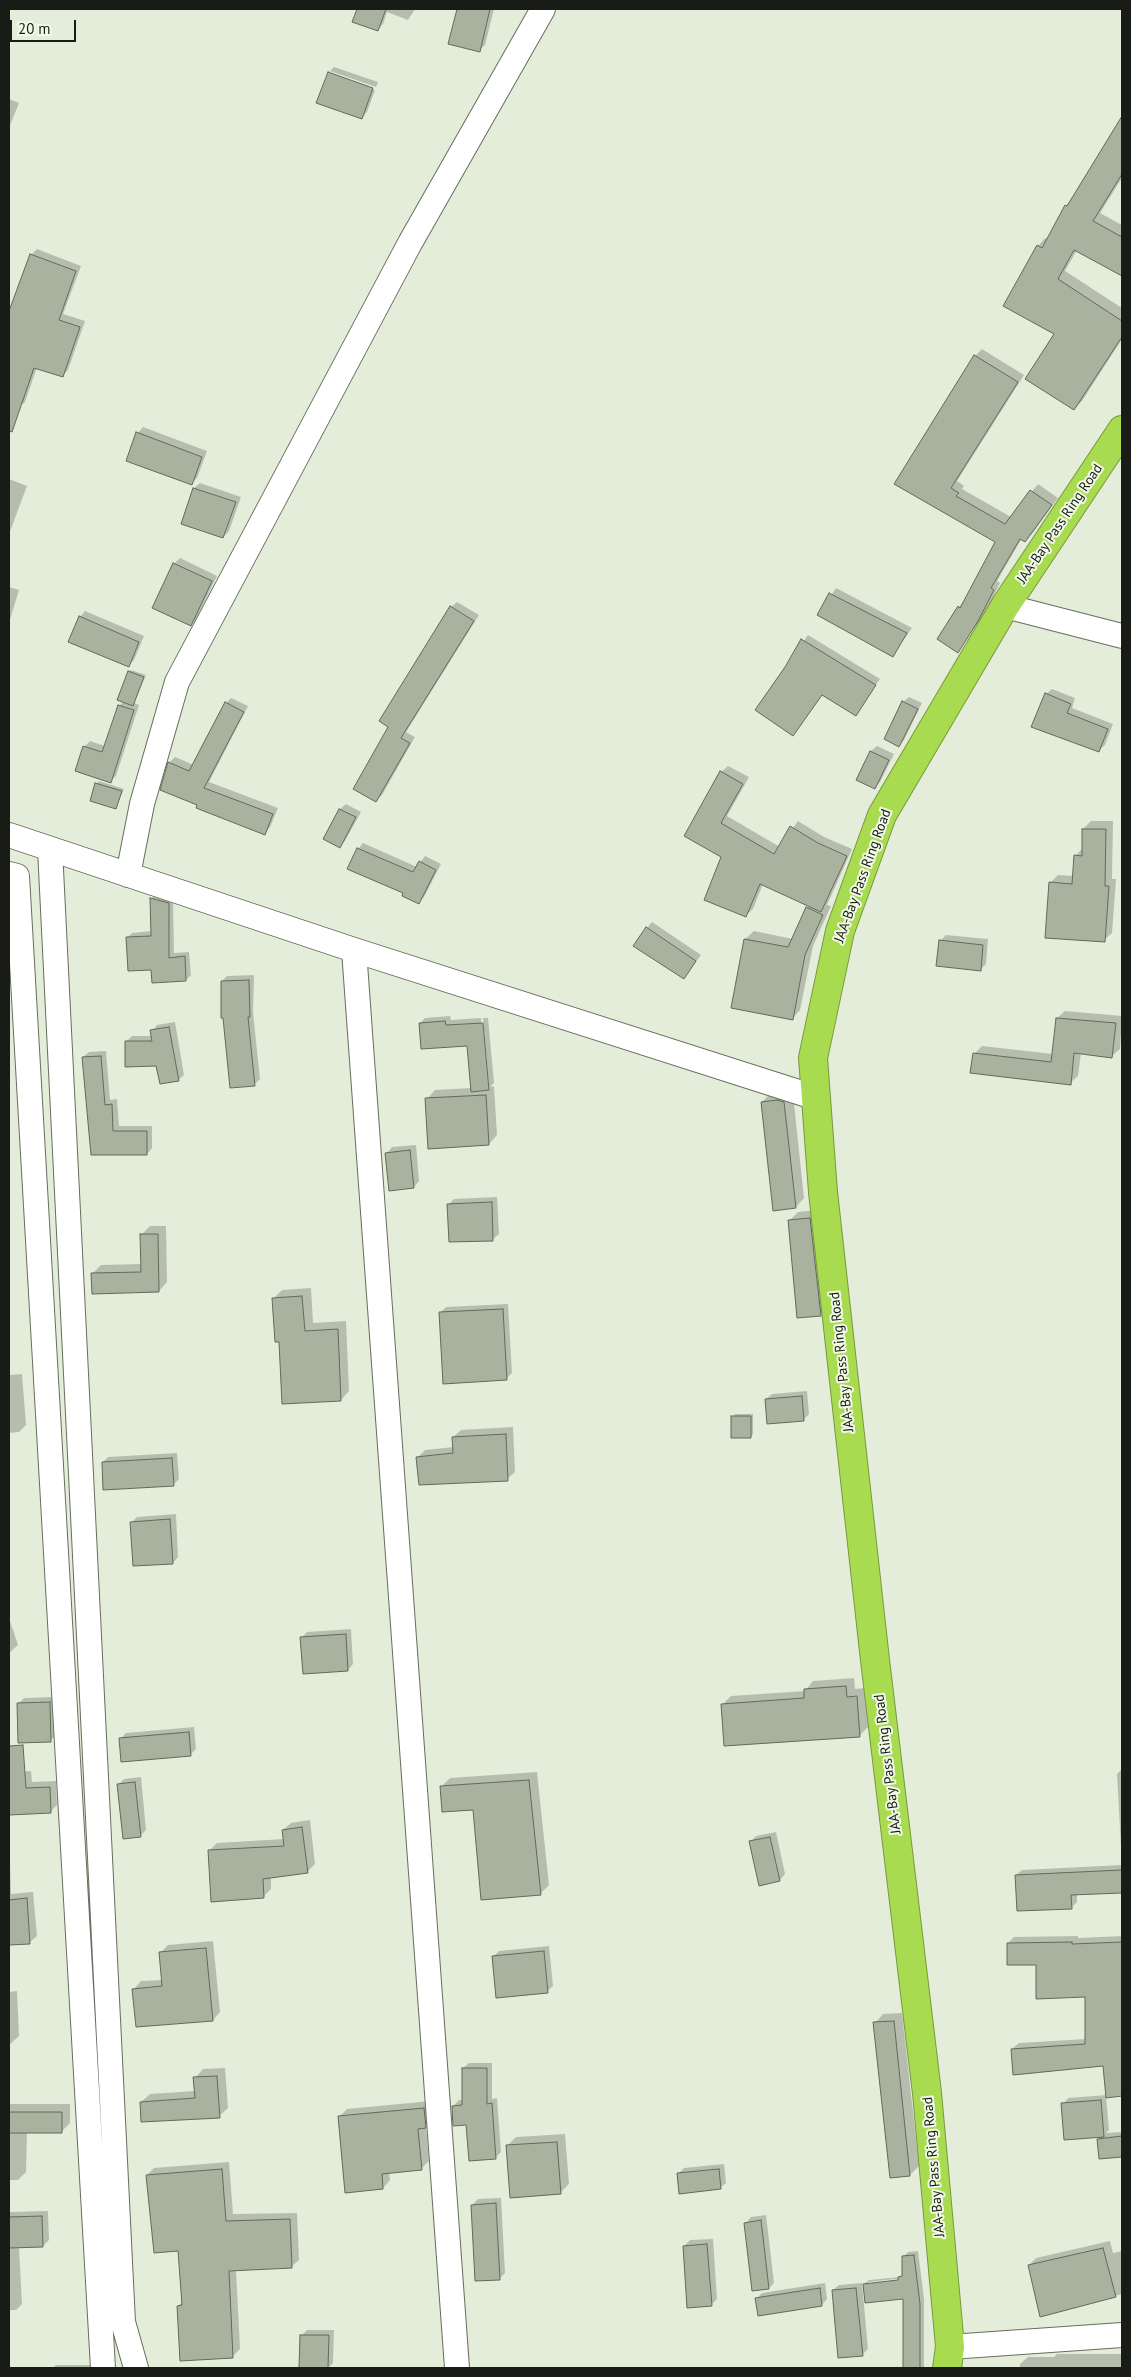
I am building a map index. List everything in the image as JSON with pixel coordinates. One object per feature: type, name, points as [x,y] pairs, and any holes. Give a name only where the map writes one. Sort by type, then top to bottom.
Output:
[{"type":"highway","name":"JAA-Bay Pass Ring Road","points":[[948,2358],[927,2093],[871,1622],[823,1192],[813,1058],[840,931],[882,815],[1006,606],[1122,430]]},
{"type":"street","points":[[128,875],[142,804],[177,682],[410,244],[543,9]]},
{"type":"street","points":[[1006,606],[1122,636]]},
{"type":"street","points":[[9,835],[354,950],[817,1098]]},
{"type":"street","points":[[50,849],[123,2322],[136,2368]]},
{"type":"street","points":[[9,874],[17,876],[103,2368]]},
{"type":"street","points":[[354,950],[457,2368]]},
{"type":"street","points":[[948,2358],[1122,2335]]},
{"type":"building","points":[[357,9],[386,9],[378,31],[352,22]]},
{"type":"building","points":[[457,9],[490,9],[480,52],[448,44]]},
{"type":"building","points":[[328,72],[373,88],[362,119],[316,103]]},
{"type":"building","points":[[1122,116],[1122,174],[1093,221],[1122,237],[1122,276],[1074,250],[1058,279],[1122,321],[1122,337],[1074,410],[1025,379],[1054,334],[1003,306],[1037,245],[1042,248],[1065,205],[1067,206]]},
{"type":"building","points":[[30,254],[76,271],[59,320],[80,327],[63,377],[34,368],[12,432],[9,431],[9,311]]},
{"type":"building","points":[[974,355],[1018,382],[951,488],[959,493],[956,496],[1005,524],[1030,490],[1052,505],[1025,542],[1020,539],[991,588],[994,590],[978,621],[958,653],[937,639],[958,606],[960,608],[995,542],[894,484]]},
{"type":"building","points":[[136,432],[202,457],[192,485],[126,461]]},
{"type":"building","points":[[193,488],[236,502],[223,538],[181,524]]},
{"type":"building","points":[[173,563],[212,581],[191,626],[152,608]]},
{"type":"building","points":[[829,593],[907,633],[893,657],[817,615]]},
{"type":"building","points":[[450,606],[474,621],[401,738],[410,743],[376,802],[353,789],[388,727],[379,721]]},
{"type":"building","points":[[79,616],[139,642],[129,667],[68,642]]},
{"type":"building","points":[[801,639],[876,685],[856,716],[822,695],[793,736],[755,710],[785,667]]},
{"type":"building","points":[[128,671],[144,677],[133,706],[117,700]]},
{"type":"building","points":[[1045,693],[1071,704],[1067,713],[1108,729],[1099,752],[1031,727]]},
{"type":"building","points":[[902,701],[918,709],[899,747],[884,739]]},
{"type":"building","points":[[225,702],[244,712],[204,788],[273,814],[265,835],[196,808],[197,805],[160,790],[168,762],[189,771]]},
{"type":"building","points":[[118,705],[134,710],[111,783],[75,771],[83,746],[102,752]]},
{"type":"building","points":[[870,751],[889,760],[875,789],[856,780]]},
{"type":"building","points":[[720,771],[743,784],[721,823],[774,854],[790,826],[818,843],[847,856],[821,912],[760,884],[746,917],[704,900],[721,857],[684,836]]},
{"type":"building","points":[[95,783],[122,791],[116,809],[90,801]]},
{"type":"building","points":[[339,809],[356,817],[340,848],[323,839]]},
{"type":"building","points":[[1082,829],[1106,829],[1105,886],[1109,886],[1105,942],[1045,938],[1049,882],[1072,884],[1074,855],[1082,856]]},
{"type":"building","points":[[357,848],[413,872],[419,861],[436,870],[419,904],[402,896],[403,893],[347,869]]},
{"type":"building","points":[[150,898],[169,903],[169,958],[185,956],[186,981],[152,983],[151,970],[128,971],[126,937],[151,936]]},
{"type":"building","points":[[806,907],[823,915],[805,955],[793,1020],[731,1008],[744,939],[788,947]]},
{"type":"building","points":[[646,927],[696,961],[684,979],[633,946]]},
{"type":"building","points":[[939,940],[983,945],[981,971],[936,966]]},
{"type":"building","points":[[249,980],[250,1017],[248,1017],[255,1086],[230,1088],[223,1018],[221,1018],[221,981]]},
{"type":"building","points":[[1056,1018],[1116,1023],[1112,1058],[1074,1053],[1071,1085],[970,1073],[973,1053],[1051,1062]]},
{"type":"building","points":[[445,1021],[446,1025],[483,1023],[489,1090],[471,1092],[467,1046],[421,1049],[419,1023]]},
{"type":"building","points":[[169,1027],[179,1081],[160,1084],[156,1066],[125,1067],[125,1041],[152,1041],[150,1030]]},
{"type":"building","points":[[101,1056],[105,1105],[112,1104],[113,1131],[147,1131],[147,1155],[91,1155],[82,1057]]},
{"type":"building","points":[[486,1095],[489,1145],[428,1149],[425,1098]]},
{"type":"building","points":[[777,1100],[784,1102],[796,1208],[773,1211],[761,1102]]},
{"type":"building","points":[[410,1150],[414,1188],[389,1191],[385,1153]]},
{"type":"building","points":[[492,1202],[493,1241],[449,1242],[447,1204]]},
{"type":"building","points":[[810,1218],[821,1316],[797,1318],[788,1220]]},
{"type":"building","points":[[140,1234],[158,1234],[159,1292],[92,1294],[91,1273],[141,1272]]},
{"type":"building","points":[[302,1296],[305,1331],[338,1329],[341,1401],[282,1404],[279,1342],[275,1342],[272,1298]]},
{"type":"building","points":[[503,1309],[507,1380],[443,1384],[439,1312]]},
{"type":"building","points":[[802,1396],[804,1421],[767,1424],[765,1399]]},
{"type":"building","points":[[731,1416],[751,1416],[751,1438],[731,1438]]},
{"type":"building","points":[[506,1434],[508,1481],[419,1485],[416,1457],[453,1453],[452,1437]]},
{"type":"building","points":[[172,1458],[174,1486],[103,1490],[102,1462]]},
{"type":"building","points":[[170,1519],[173,1564],[133,1566],[130,1522]]},
{"type":"building","points":[[346,1634],[348,1671],[303,1674],[300,1637]]},
{"type":"building","points":[[846,1686],[847,1697],[857,1696],[860,1737],[724,1746],[721,1704],[804,1698],[804,1689]]},
{"type":"building","points":[[50,1702],[51,1742],[18,1743],[17,1703]]},
{"type":"building","points":[[189,1732],[191,1756],[121,1762],[119,1738]]},
{"type":"building","points":[[23,1745],[26,1788],[50,1787],[51,1813],[9,1815],[9,1746]]},
{"type":"building","points":[[529,1780],[541,1895],[481,1900],[473,1810],[442,1812],[440,1786]]},
{"type":"building","points":[[135,1782],[141,1837],[123,1839],[117,1784]]},
{"type":"building","points":[[302,1827],[308,1873],[263,1879],[264,1898],[211,1902],[208,1850],[284,1846],[282,1830]]},
{"type":"building","points":[[770,1837],[780,1881],[759,1886],[749,1841]]},
{"type":"building","points":[[1122,1870],[1122,1893],[1071,1895],[1072,1909],[1017,1911],[1015,1875]]},
{"type":"building","points":[[27,1898],[30,1944],[9,1945],[9,1900]]},
{"type":"building","points":[[1072,1942],[1072,1944],[1122,1942],[1122,2096],[1106,2098],[1103,2066],[1013,2075],[1011,2049],[1085,2044],[1085,1997],[1036,1999],[1036,1965],[1007,1965],[1007,1943]]},
{"type":"building","points":[[206,1948],[213,2021],[136,2027],[132,1989],[162,1986],[159,1952]]},
{"type":"building","points":[[544,1951],[548,1993],[496,1998],[492,1956]]},
{"type":"building","points":[[894,2021],[910,2176],[890,2178],[873,2022]]},
{"type":"building","points":[[462,2068],[487,2068],[487,2104],[492,2103],[496,2159],[469,2161],[466,2125],[453,2126],[452,2106],[462,2105]]},
{"type":"building","points":[[217,2076],[220,2118],[141,2122],[140,2102],[195,2098],[193,2077]]},
{"type":"building","points":[[1101,2100],[1104,2137],[1064,2140],[1061,2103]]},
{"type":"building","points":[[424,2108],[426,2128],[418,2129],[422,2170],[382,2174],[383,2189],[345,2193],[338,2116]]},
{"type":"building","points":[[9,2112],[62,2112],[62,2133],[9,2133]]},
{"type":"building","points":[[1122,2136],[1122,2157],[1099,2159],[1097,2139]]},
{"type":"building","points":[[557,2142],[561,2194],[510,2198],[506,2145]]},
{"type":"building","points":[[222,2169],[226,2221],[290,2219],[292,2268],[229,2271],[233,2358],[180,2361],[177,2306],[182,2305],[178,2251],[154,2253],[146,2175]]},
{"type":"building","points":[[719,2169],[721,2189],[679,2194],[677,2173]]},
{"type":"building","points":[[496,2203],[500,2280],[475,2281],[471,2205]]},
{"type":"building","points":[[42,2216],[43,2247],[9,2248],[9,2217]]},
{"type":"building","points":[[761,2220],[769,2289],[752,2291],[744,2223]]},
{"type":"building","points":[[707,2244],[712,2306],[687,2308],[683,2246]]},
{"type":"building","points":[[1103,2248],[1116,2297],[1040,2317],[1028,2265]]},
{"type":"building","points":[[914,2255],[920,2304],[920,2368],[903,2368],[903,2299],[865,2303],[863,2284],[898,2280],[898,2277],[902,2276],[902,2256]]},
{"type":"building","points":[[820,2288],[822,2306],[758,2316],[755,2298]]},
{"type":"building","points":[[856,2288],[863,2356],[838,2358],[832,2290]]},
{"type":"building","points":[[300,2335],[329,2335],[328,2368],[299,2368]]}]
